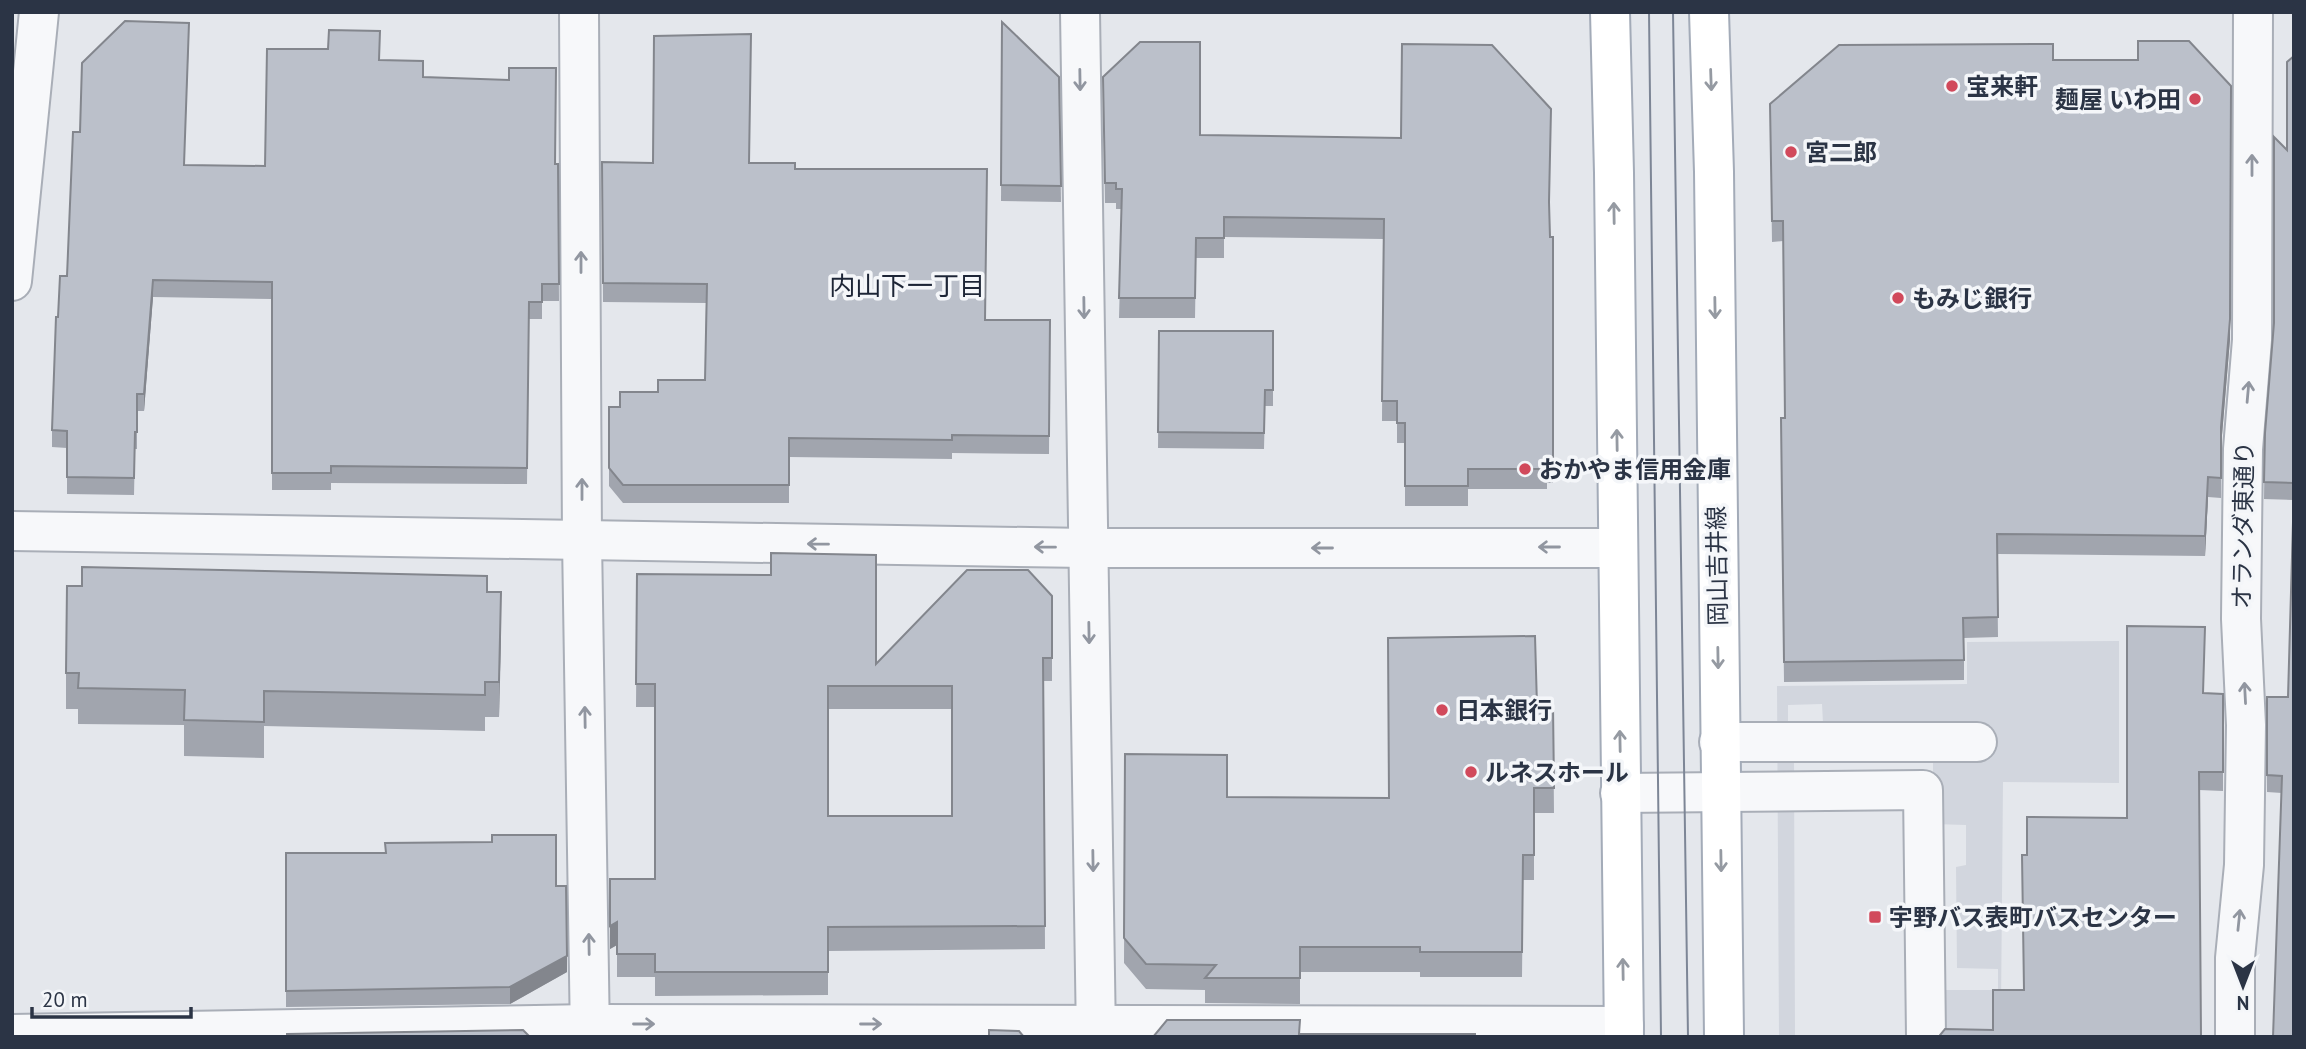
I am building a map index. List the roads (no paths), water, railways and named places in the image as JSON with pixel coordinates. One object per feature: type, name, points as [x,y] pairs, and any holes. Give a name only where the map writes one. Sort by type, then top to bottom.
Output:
[{"type":"main road","points":[[1610,12],[1624,1031]]},
{"type":"main road","name":"岡山吉井線","points":[[1709,12],[1714,172],[1724,1037]]},
{"type":"street","points":[[12,281],[39,12]]},
{"type":"street","points":[[579,12],[582,540],[590,1030]]},
{"type":"street","points":[[1080,12],[1096,1031]]},
{"type":"street","name":"オランダ東通り","points":[[2235,1037],[2235,958],[2245,837],[2246,725],[2241,620],[2243,449],[2252,340],[2253,12]]},
{"type":"street","points":[[12,531],[1087,548],[1618,548]]},
{"type":"street","points":[[1719,742],[1977,742]]},
{"type":"street","points":[[1620,793],[1923,790],[1926,1037]]},
{"type":"street","points":[[12,1034],[590,1030],[1624,1031]]},
{"type":"tram line","points":[[1649,12],[1661,1037]]},
{"type":"tram line","points":[[1673,12],[1688,1037]]},
{"type":"place","name":"宝来軒","points":[[1952,86]]},
{"type":"place","name":"麺屋 いわ田","points":[[2195,99]]},
{"type":"place","name":"宮二郎","points":[[1791,152]]},
{"type":"place","name":"もみじ銀行","points":[[1898,298]]},
{"type":"place","name":"おかやま信用金庫","points":[[1525,469]]},
{"type":"place","name":"日本銀行","points":[[1442,710]]},
{"type":"place","name":"ルネスホール","points":[[1471,772]]},
{"type":"place","name":"宇野バス表町バスセンター","points":[[1875,917]]},
{"type":"district","name":"内山下一丁目","points":[[907,285]]}]
